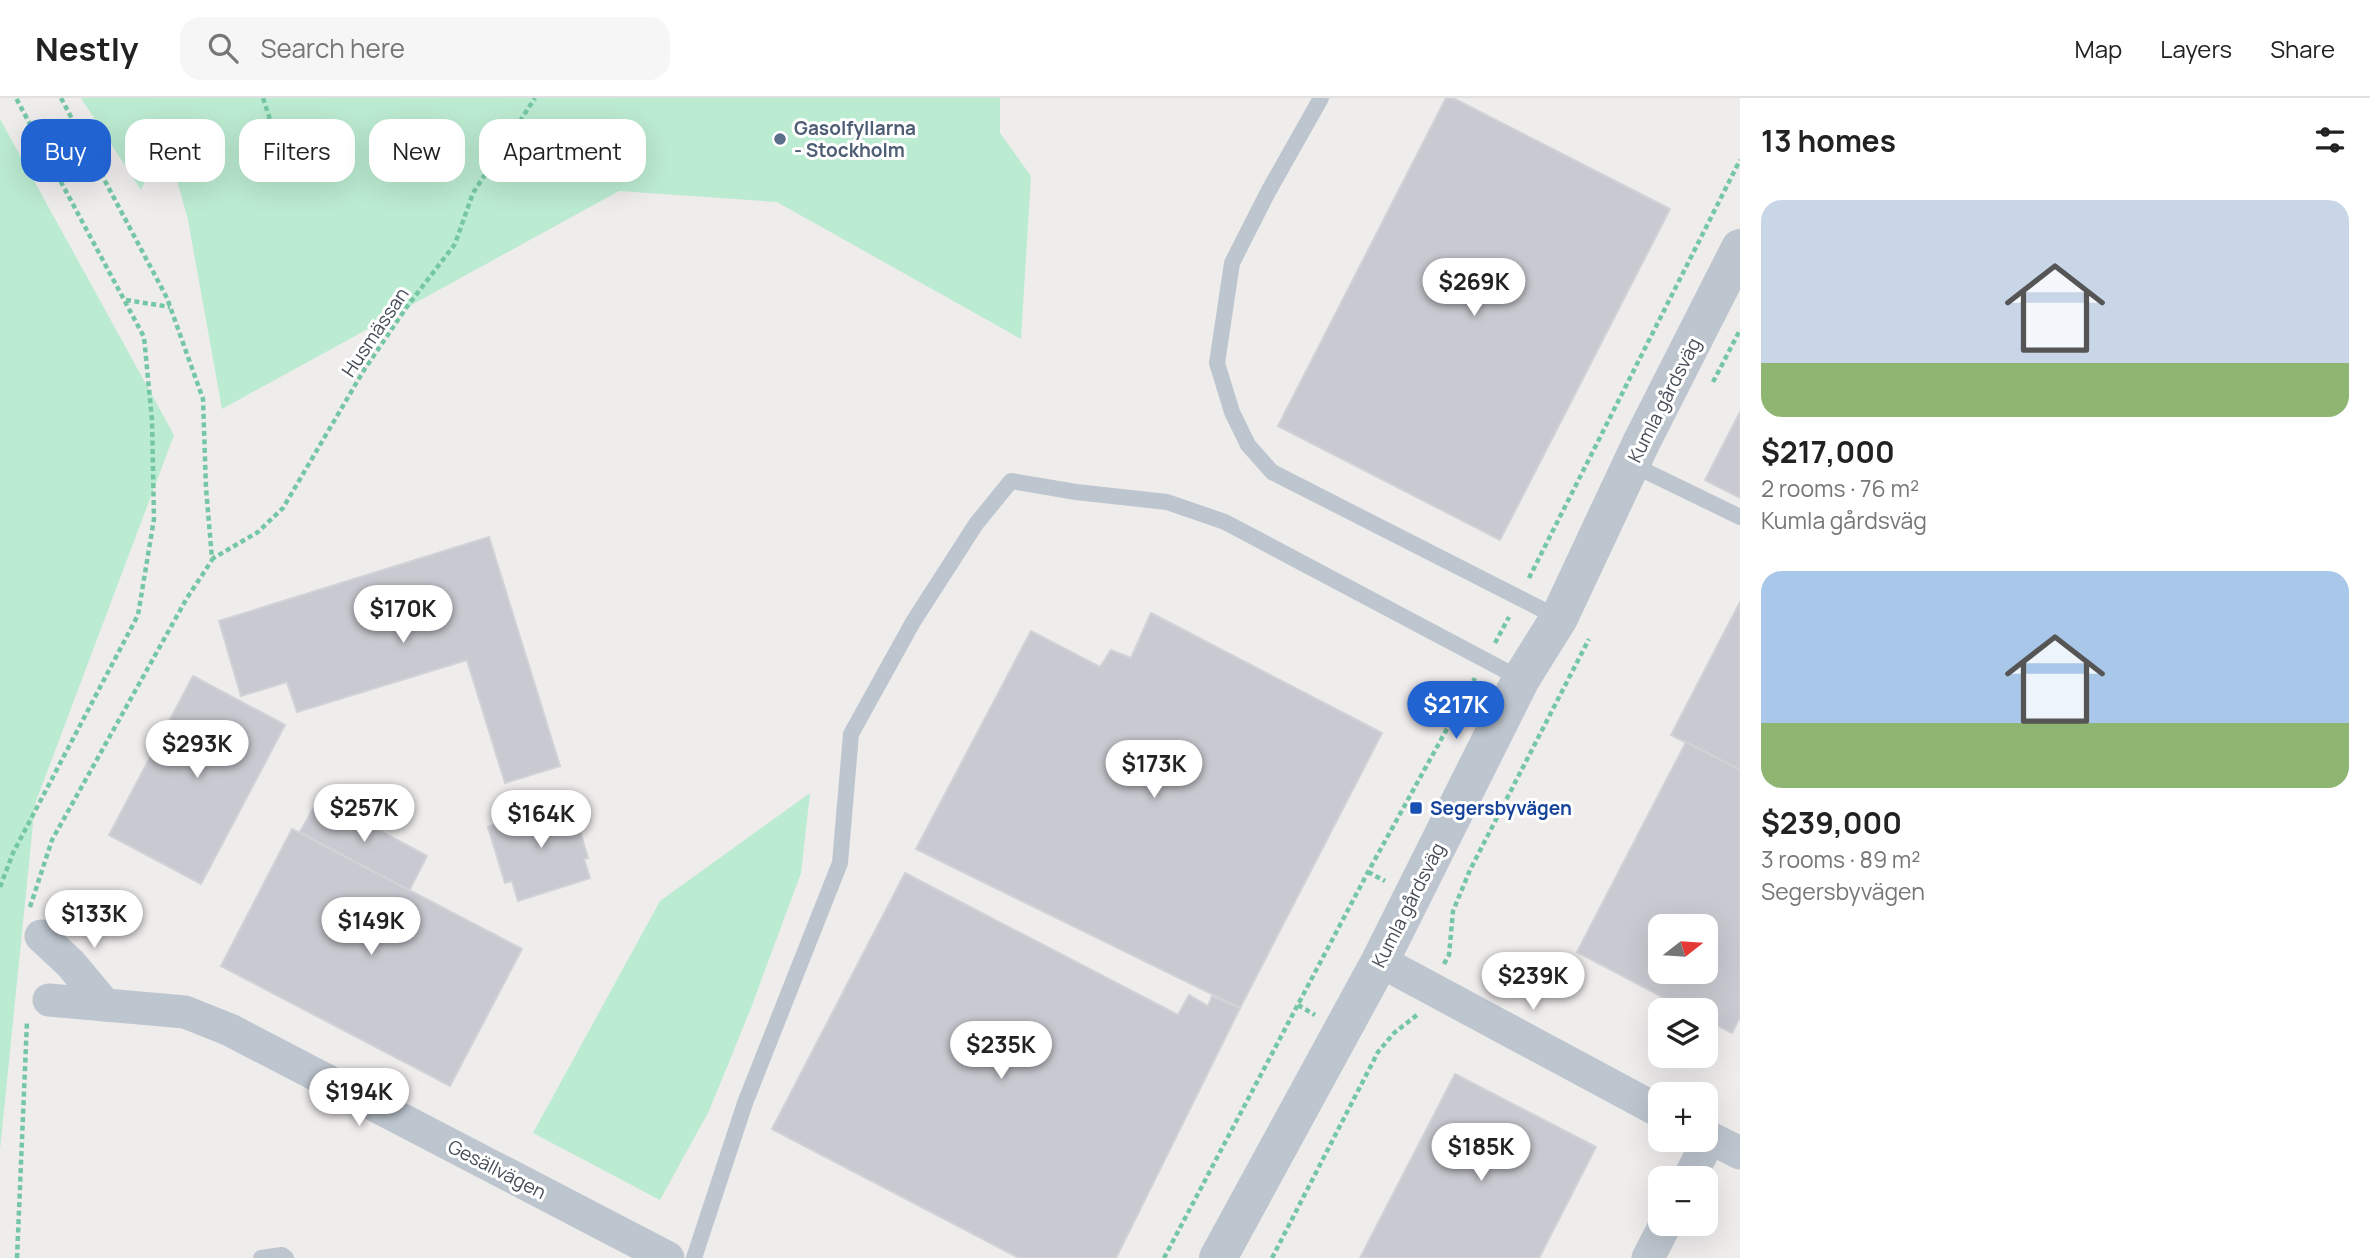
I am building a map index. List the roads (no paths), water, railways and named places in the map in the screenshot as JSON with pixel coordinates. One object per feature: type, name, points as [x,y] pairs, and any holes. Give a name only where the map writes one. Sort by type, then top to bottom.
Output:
[{"type":"street","name":"Kumla gårdsväg","points":[[1218,1258],[1380,961],[1521,680],[1559,618],[1631,464],[1740,248]]},
{"type":"street","points":[[34,921],[105,1005]]},
{"type":"street","points":[[1380,961],[1648,1105]]},
{"type":"street","name":"Gesällvägen","points":[[38,1008],[105,1005],[186,1012],[230,1030],[668,1258]]},
{"type":"street","points":[[1718,1142],[1740,1153]]},
{"type":"street","points":[[1648,1258],[1659,1236]]},
{"type":"lane","points":[[1321,98],[1268,191],[1232,263],[1217,363],[1231,412],[1248,445],[1272,472],[1559,618]]},
{"type":"lane","points":[[1631,464],[1740,517]]},
{"type":"lane","points":[[694,1258],[746,1104],[840,863],[851,734],[920,611],[976,524],[1011,481],[1076,492],[1167,502],[1226,522],[1521,680]]},
{"type":"lane","points":[[261,1258],[282,1255],[286,1258]]},
{"type":"place","name":"Gasolfyllarna - Stockholm","points":[[780,139]]},
{"type":"place","name":"Segersbyvägen","points":[[1416,808]]}]
